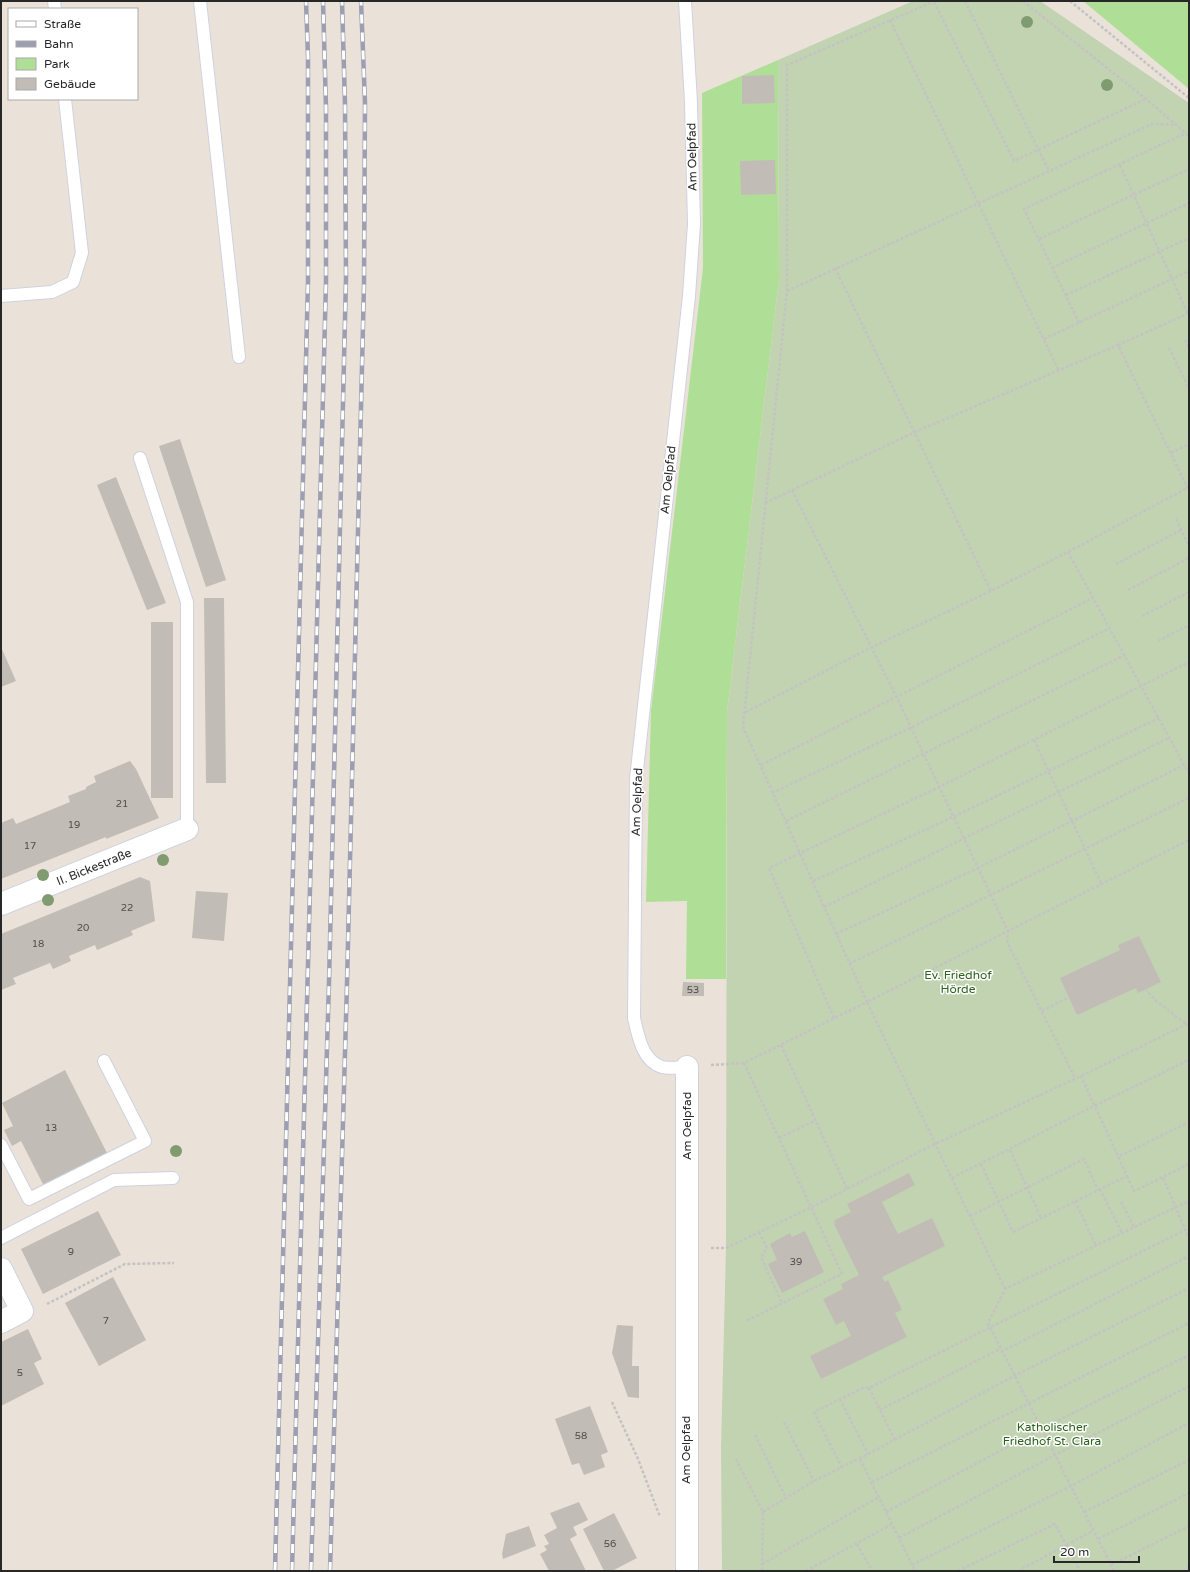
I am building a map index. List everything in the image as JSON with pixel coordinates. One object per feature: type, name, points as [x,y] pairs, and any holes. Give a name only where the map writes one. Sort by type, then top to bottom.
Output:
[{"type":"street","name":"II. Bickestraße","points":[[1,904],[187,830]]},
{"type":"street","name":"Am Oelpfad","points":[[687,1067],[687,1571]]},
{"type":"street","points":[[1,1269],[22,1311],[1,1322]]},
{"type":"lane","points":[[200,1],[239,357]]},
{"type":"lane","name":"Am Oelpfad","points":[[684,1],[691,102],[694,224],[689,296],[636,779],[634,1018],[638,1038],[647,1057],[662,1067],[687,1067]]},
{"type":"lane","points":[[1,296],[52,292],[73,282],[82,253],[65,100]]},
{"type":"lane","points":[[140,458],[187,602],[187,830]]},
{"type":"lane","points":[[1,1145],[29,1199],[145,1140],[104,1061]]},
{"type":"lane","points":[[1,1238],[114,1180],[173,1178]]},
{"type":"path","points":[[1005,1289],[867,1002],[743,727],[746,712],[765,503],[787,291],[787,65],[935,1],[1014,161],[1038,148],[1146,99]]},
{"type":"path","points":[[965,1],[1049,171]]},
{"type":"path","points":[[1023,1],[1146,99],[1189,136]]},
{"type":"path","points":[[1070,1],[1189,98]]},
{"type":"path","points":[[890,20],[1059,371]]},
{"type":"path","points":[[787,291],[1152,124],[1176,125]]},
{"type":"path","points":[[1079,323],[1024,210],[1186,134]]},
{"type":"path","points":[[765,503],[915,432],[1189,314],[1120,165]]},
{"type":"path","points":[[1039,239],[1189,169]]},
{"type":"path","points":[[1052,268],[1189,203]]},
{"type":"path","points":[[1066,295],[1189,238]]},
{"type":"path","points":[[835,268],[991,591]]},
{"type":"path","points":[[1044,338],[1189,271]]},
{"type":"path","points":[[1185,340],[1189,349]]},
{"type":"path","points":[[1118,345],[1189,491]]},
{"type":"path","points":[[1169,348],[1189,388]]},
{"type":"path","points":[[1171,453],[1189,444]]},
{"type":"path","points":[[746,712],[872,647],[991,591],[1068,552],[1188,487]]},
{"type":"path","points":[[792,490],[897,698],[1008,931],[1007,942],[1075,1078]]},
{"type":"path","points":[[1176,519],[1189,546]]},
{"type":"path","points":[[1116,564],[1181,530]]},
{"type":"path","points":[[1068,552],[1189,774]]},
{"type":"path","points":[[1128,590],[1189,558]]},
{"type":"path","points":[[1142,616],[1189,592]]},
{"type":"path","points":[[761,765],[1094,598]]},
{"type":"path","points":[[1158,641],[1189,625]]},
{"type":"path","points":[[772,794],[910,728],[1110,628]]},
{"type":"path","points":[[786,821],[1125,655]]},
{"type":"path","points":[[834,1018],[769,868],[939,787],[1189,662]]},
{"type":"path","points":[[813,881],[953,817],[1159,718]]},
{"type":"path","points":[[824,907],[1170,738]]},
{"type":"path","points":[[1034,740],[1101,883]]},
{"type":"path","points":[[836,934],[978,868],[1184,765]]},
{"type":"path","points":[[850,964],[1189,798]]},
{"type":"path","points":[[727,1064],[744,1063],[1189,840]]},
{"type":"path","points":[[714,1248],[726,1248],[810,1208],[935,1144],[1081,1076],[1187,1024],[1154,1000],[1145,989]]},
{"type":"path","points":[[1042,1011],[1069,997]]},
{"type":"path","points":[[781,1045],[847,1189]]},
{"type":"path","points":[[952,1178],[1189,1060]]},
{"type":"path","points":[[744,1063],[810,1208],[842,1274],[746,1321]]},
{"type":"path","points":[[1081,1076],[1094,1106],[1120,1156],[1134,1191],[1189,1164]]},
{"type":"path","points":[[779,1138],[816,1120]]},
{"type":"path","points":[[1120,1156],[1189,1122]]},
{"type":"path","points":[[1010,1150],[1041,1218]]},
{"type":"path","points":[[970,1216],[1084,1159],[1122,1233]]},
{"type":"path","points":[[981,1164],[1013,1232],[1075,1200],[1127,1176]]},
{"type":"path","points":[[1163,1177],[1189,1239]]},
{"type":"path","points":[[1075,1200],[1096,1246]]},
{"type":"path","points":[[1114,1571],[988,1323],[1005,1289],[1189,1200]]},
{"type":"path","points":[[1121,1202],[1134,1227]]},
{"type":"path","points":[[842,1468],[814,1412],[862,1388],[869,1388],[1185,1230]]},
{"type":"path","points":[[759,1232],[767,1248],[760,1257],[782,1303]]},
{"type":"path","points":[[880,1410],[1189,1256]]},
{"type":"path","points":[[22,1311],[32,1311],[125,1264],[174,1263]]},
{"type":"path","points":[[763,1512],[814,1481],[860,1459],[1014,1376],[1189,1288]]},
{"type":"path","points":[[872,1482],[1189,1323]]},
{"type":"path","points":[[886,1512],[1041,1429],[1189,1355]]},
{"type":"path","points":[[899,1538],[1189,1386]]},
{"type":"path","points":[[869,1388],[895,1440]]},
{"type":"path","points":[[840,1399],[868,1454]]},
{"type":"path","points":[[612,1402],[638,1459],[660,1517]]},
{"type":"path","points":[[784,1422],[814,1481]]},
{"type":"path","points":[[912,1565],[1071,1486],[1189,1423]]},
{"type":"path","points":[[755,1436],[786,1498]]},
{"type":"path","points":[[736,1459],[763,1512],[762,1571]]},
{"type":"path","points":[[860,1459],[916,1571]]},
{"type":"path","points":[[1084,1512],[1189,1460]]},
{"type":"path","points":[[1098,1539],[1189,1493]]},
{"type":"path","points":[[762,1564],[879,1497]]},
{"type":"path","points":[[806,1571],[892,1524]]},
{"type":"path","points":[[958,1571],[1055,1524],[1080,1571]]},
{"type":"path","points":[[1111,1565],[1189,1526]]},
{"type":"path","points":[[1018,1571],[1094,1531]]},
{"type":"path","points":[[857,1544],[872,1571]]},
{"type":"path","points":[[1182,1571],[1189,1567]]},
{"type":"green space","name":"Ev. Friedhof Hörde","points":[[913,1],[1040,1],[1189,103],[1189,1571],[722,1571],[721,1448],[726,1248],[727,712],[779,279],[778,60]]},
{"type":"green space","points":[[1083,1],[1189,1],[1189,89]]},
{"type":"green space","points":[[778,60],[779,279],[727,712],[726,979],[686,979],[687,901],[646,902],[651,711],[703,268],[702,93]]},
{"type":"building","points":[[774,75],[775,103],[742,104],[742,76]]},
{"type":"building","points":[[775,160],[776,194],[741,195],[740,161]]},
{"type":"building","points":[[180,439],[226,580],[206,587],[159,446]]},
{"type":"building","points":[[116,477],[166,603],[147,610],[97,485]]},
{"type":"building","points":[[204,598],[224,598],[226,783],[206,783]]},
{"type":"building","points":[[151,622],[173,622],[173,798],[151,798]]},
{"type":"building","points":[[1,647],[16,681],[1,687]]},
{"type":"building","points":[[130,761],[136,769],[159,818],[106,839],[106,837],[1,879],[1,823],[13,818],[16,824],[70,802],[68,796],[86,789],[86,787],[96,782],[94,776]]},
{"type":"building","points":[[140,877],[150,881],[155,921],[131,931],[133,935],[97,950],[95,945],[69,956],[71,961],[53,969],[50,963],[13,978],[16,984],[1,990],[1,934]]},
{"type":"building","points":[[196,891],[228,893],[224,941],[192,938]]},
{"type":"building","points":[[1139,936],[1161,982],[1138,993],[1136,988],[1077,1015],[1060,978],[1120,950],[1118,945]]},
{"type":"building","points":[[683,982],[704,983],[704,996],[682,996]]},
{"type":"building","points":[[65,1070],[108,1155],[45,1188],[21,1141],[12,1146],[4,1130],[13,1126],[2,1103]]},
{"type":"building","points":[[909,1173],[915,1185],[882,1202],[898,1234],[932,1218],[945,1246],[882,1277],[885,1282],[888,1280],[902,1310],[895,1313],[907,1337],[821,1379],[810,1356],[851,1336],[844,1321],[836,1325],[823,1299],[843,1289],[841,1284],[859,1275],[834,1224],[835,1220],[851,1212],[847,1204]]},
{"type":"building","points":[[98,1211],[121,1255],[43,1294],[21,1249]]},
{"type":"building","points":[[805,1231],[824,1272],[782,1293],[768,1264],[777,1260],[770,1244],[790,1233],[792,1237]]},
{"type":"building","points":[[113,1277],[146,1340],[99,1366],[65,1303]]},
{"type":"building","points":[[617,1325],[633,1326],[632,1366],[639,1366],[639,1398],[628,1397],[612,1353]]},
{"type":"building","points":[[28,1329],[42,1359],[34,1363],[44,1384],[1,1406],[1,1342]]},
{"type":"building","points":[[590,1406],[608,1452],[601,1455],[605,1467],[584,1475],[579,1463],[572,1465],[555,1419]]},
{"type":"building","points":[[579,1502],[588,1520],[573,1527],[577,1535],[570,1539],[586,1571],[549,1571],[540,1554],[547,1550],[544,1546],[549,1544],[544,1535],[557,1528],[550,1513]]},
{"type":"building","points":[[614,1513],[637,1558],[612,1571],[604,1571],[583,1529]]},
{"type":"building","points":[[529,1526],[536,1546],[503,1559],[502,1554],[506,1534]]},
{"type":"railway","points":[[275,1571],[308,281],[308,57],[306,1]]},
{"type":"railway","points":[[292,1571],[326,282],[326,108],[323,1]]},
{"type":"railway","points":[[311,1571],[329,983],[346,278],[345,104],[342,1]]},
{"type":"railway","points":[[330,1571],[347,984],[364,284],[365,103],[361,1]]},
{"type":"park label","name":"Katholischer Friedhof St. Clara","points":[[1052,1434]]}]
